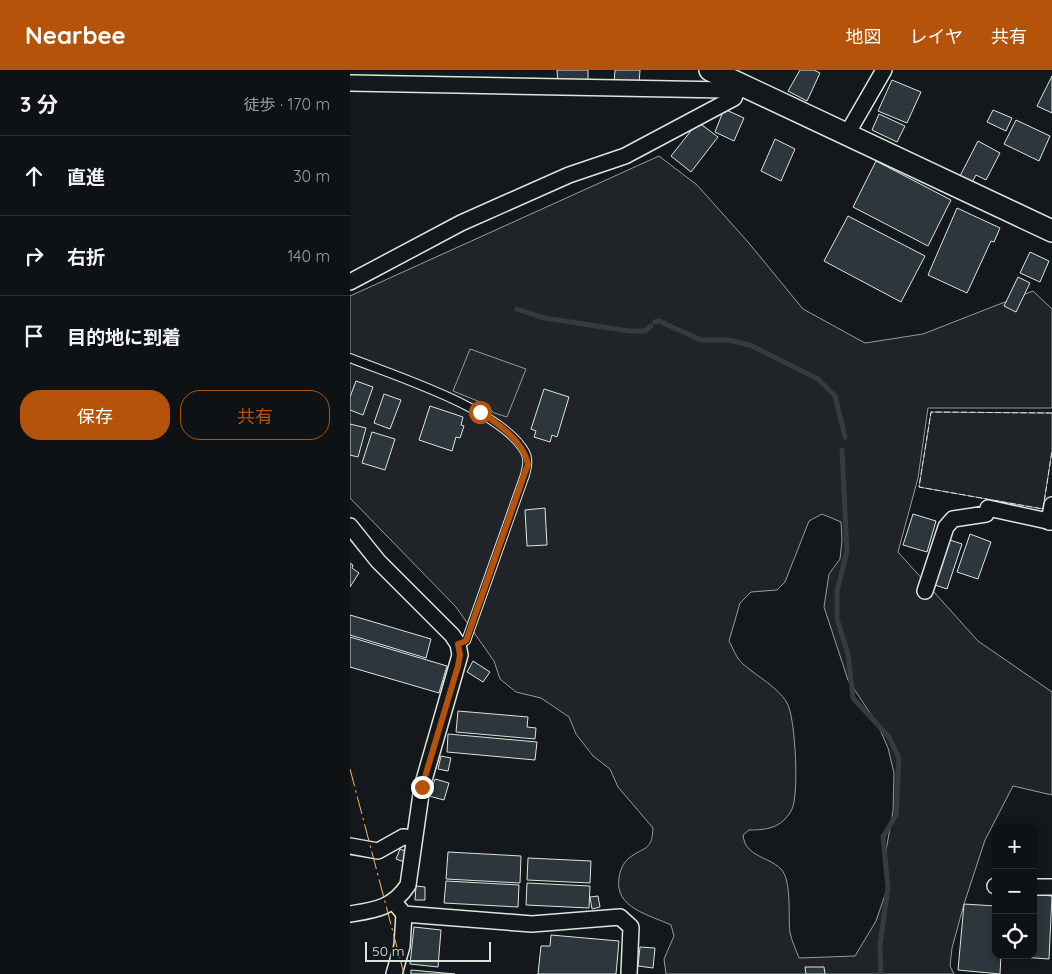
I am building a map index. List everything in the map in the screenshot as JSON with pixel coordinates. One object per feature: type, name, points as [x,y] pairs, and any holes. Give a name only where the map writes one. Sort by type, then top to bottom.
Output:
[{"type":"street","points":[[710,70],[1052,231]]},
{"type":"street","points":[[847,134],[884,70]]},
{"type":"street","points":[[350,83],[726,90],[736,82]]},
{"type":"street","points":[[350,282],[465,221],[569,175],[632,152],[734,98],[736,82]]},
{"type":"street","points":[[925,591],[946,527],[953,519],[986,514],[988,508],[1051,522],[1052,506]]},
{"type":"street","points":[[350,526],[370,552],[452,635],[458,644],[460,655],[425,774],[408,886],[394,902],[377,910],[350,914]]},
{"type":"street","points":[[350,846],[378,851],[403,837],[414,838]]},
{"type":"street","points":[[1037,887],[1052,887]]},
{"type":"street","points":[[394,902],[404,914],[402,946],[394,974]]},
{"type":"street","points":[[404,914],[532,924],[620,917],[630,927],[630,974]]},
{"type":"lane","points":[[350,358],[480,412],[500,427],[525,453],[528,464],[506,530],[466,641],[458,644]]},
{"type":"shaded area","points":[[659,156],[697,185],[748,242],[803,309],[865,343],[923,334],[1033,291],[1052,309],[1052,408],[928,408],[918,478],[898,552],[978,641],[1052,692],[1052,795],[1013,786],[992,824],[964,904],[952,948],[950,966],[954,974],[666,974],[664,959],[674,936],[671,925],[635,909],[622,897],[619,888],[619,875],[623,864],[647,847],[651,841],[653,828],[618,787],[610,769],[593,756],[576,734],[569,717],[541,698],[516,692],[500,679],[494,661],[456,607],[350,498],[350,296]],"holes":[[[822,514],[841,522],[840,559],[829,574],[824,607],[848,680],[878,725],[888,748],[894,773],[893,811],[884,862],[887,889],[876,921],[855,956],[799,958],[790,933],[788,890],[784,874],[776,865],[752,852],[748,848],[743,835],[749,830],[773,827],[783,821],[791,811],[794,803],[796,775],[791,713],[780,693],[741,662],[729,641],[740,603],[751,592],[777,590],[785,582],[809,521]]]},
{"type":"shaded area","points":[[470,349],[526,369],[507,417],[494,413],[485,404],[453,391]]},
{"type":"shaded area","points":[[931,412],[1052,413],[1052,451],[1043,509],[919,487]]},
{"type":"building","points":[[557,70],[588,70],[588,83],[558,84]]},
{"type":"building","points":[[615,70],[640,70],[639,84],[614,83]]},
{"type":"building","points":[[800,70],[814,70],[820,73],[807,101],[788,91]]},
{"type":"building","points":[[1052,76],[1052,113],[1037,106]]},
{"type":"building","points":[[892,80],[921,92],[907,123],[878,111]]},
{"type":"building","points":[[724,109],[744,118],[734,141],[715,132]]},
{"type":"building","points":[[993,110],[1012,118],[1006,131],[987,122]]},
{"type":"building","points":[[879,114],[905,126],[897,142],[872,130]]},
{"type":"building","points":[[1016,120],[1050,136],[1039,161],[1004,144]]},
{"type":"building","points":[[698,122],[718,137],[691,172],[671,156]]},
{"type":"building","points":[[775,139],[795,149],[781,181],[761,171]]},
{"type":"building","points":[[978,141],[1000,153],[986,180],[976,175],[972,182],[960,176]]},
{"type":"building","points":[[876,161],[951,200],[928,246],[853,207]]},
{"type":"building","points":[[957,208],[1000,228],[994,242],[991,241],[967,293],[928,275]]},
{"type":"building","points":[[848,216],[925,256],[901,302],[824,261]]},
{"type":"building","points":[[1030,252],[1049,261],[1040,282],[1020,273]]},
{"type":"building","points":[[1018,277],[1030,283],[1016,312],[1004,306]]},
{"type":"building","points":[[356,381],[373,387],[363,415],[350,410],[350,397]]},
{"type":"building","points":[[544,389],[569,397],[557,437],[552,435],[550,442],[534,437],[536,431],[531,429]]},
{"type":"building","points":[[384,394],[401,400],[390,429],[374,423]]},
{"type":"building","points":[[430,406],[463,417],[461,425],[464,426],[460,438],[456,437],[452,451],[419,440]]},
{"type":"building","points":[[350,424],[366,428],[358,457],[350,455]]},
{"type":"building","points":[[372,432],[395,439],[385,470],[362,463]]},
{"type":"building","points":[[545,508],[547,545],[527,546],[525,510]]},
{"type":"building","points":[[913,514],[936,521],[927,552],[903,545]]},
{"type":"building","points":[[970,534],[991,542],[978,579],[957,572]]},
{"type":"building","points":[[947,539],[962,544],[947,589],[932,584]]},
{"type":"building","points":[[350,563],[353,565],[352,568],[359,573],[350,587]]},
{"type":"building","points":[[350,615],[431,639],[426,658],[350,635]]},
{"type":"building","points":[[350,637],[447,666],[439,693],[350,667]]},
{"type":"building","points":[[473,661],[490,672],[483,682],[467,672]]},
{"type":"building","points":[[458,711],[528,717],[527,727],[536,728],[535,739],[456,732]]},
{"type":"building","points":[[448,734],[537,742],[535,760],[447,752]]},
{"type":"building","points":[[441,756],[451,758],[448,771],[438,769]]},
{"type":"building","points":[[435,779],[449,783],[444,800],[429,796]]},
{"type":"building","points":[[400,849],[410,853],[407,863],[396,859]]},
{"type":"building","points":[[448,852],[521,856],[520,883],[446,879]]},
{"type":"building","points":[[528,858],[591,861],[590,883],[527,880]]},
{"type":"building","points":[[446,881],[519,885],[518,907],[444,903]]},
{"type":"building","points":[[527,883],[590,886],[589,908],[526,905]]},
{"type":"building","points":[[416,886],[425,887],[425,900],[415,900]]},
{"type":"building","points":[[1037,894],[1052,896],[1049,959],[1037,958]]},
{"type":"building","points":[[598,896],[600,907],[592,909],[590,897]]},
{"type":"building","points":[[964,904],[992,906],[992,959],[1001,959],[1000,974],[958,970]]},
{"type":"building","points":[[414,927],[441,930],[438,967],[410,964]]},
{"type":"building","points":[[551,935],[619,941],[616,974],[538,974],[541,946],[550,946]]},
{"type":"building","points":[[640,947],[655,948],[653,968],[638,966]]},
{"type":"building","points":[[805,967],[824,967],[825,974],[806,974]]},
{"type":"building","points":[[411,970],[455,974],[411,974]]},
{"type":"waterway","points":[[517,309],[544,318],[629,331],[645,331],[651,326]]},
{"type":"waterway","points":[[655,322],[659,321],[701,340],[728,340],[750,345],[818,379],[835,396],[845,437]]},
{"type":"waterway","points":[[842,450],[847,551],[837,591],[837,619],[848,654],[853,698],[889,737],[899,758],[896,815],[883,837],[888,887],[880,945],[881,974]]},
{"type":"fence","points":[[1052,413],[931,412],[919,487],[1043,509],[1052,451]]},
{"type":"power","points":[[350,769],[404,974]]},
{"type":"route","points":[[422,787],[458,666],[460,655],[458,644],[466,641],[528,464],[525,453],[519,444],[480,412]]}]
